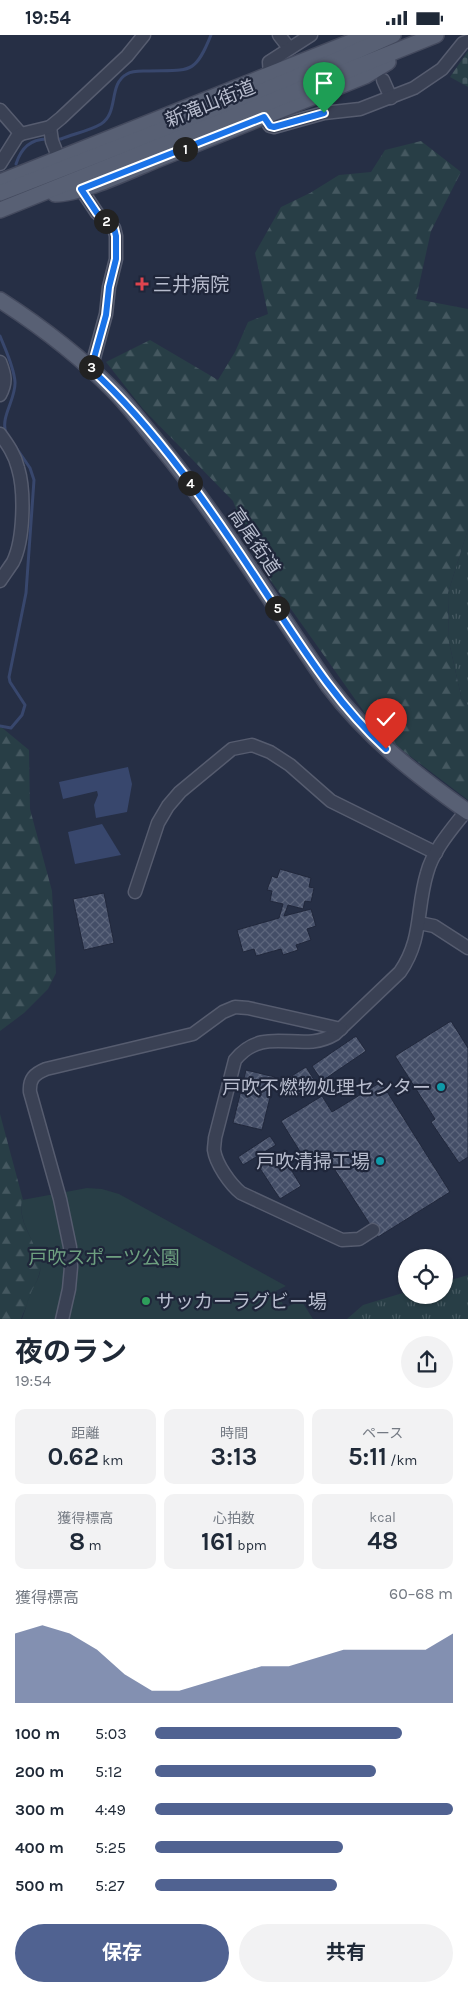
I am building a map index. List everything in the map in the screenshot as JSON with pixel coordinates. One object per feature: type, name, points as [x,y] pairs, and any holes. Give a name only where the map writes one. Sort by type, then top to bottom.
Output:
[{"type":"main road","points":[[0,184],[361,38],[390,36]]},
{"type":"main road","name":"新滝山街道","points":[[0,184],[328,64],[390,36]]},
{"type":"main road","points":[[42,193],[66,194],[81,189],[264,117],[365,76],[431,37]]},
{"type":"main road","name":"新滝山街道","points":[[0,210],[431,37]]},
{"type":"main road","name":"高尾街道","points":[[0,300],[40,327],[91,369],[118,395],[205,503],[238,549],[328,685],[345,707],[398,760],[467,811]]},
{"type":"street","points":[[20,134],[51,133],[144,35]]},
{"type":"street","points":[[279,35],[289,48]]},
{"type":"street","points":[[270,75],[269,61],[311,35]]},
{"type":"street","points":[[264,117],[270,126],[274,127],[324,113],[360,109],[432,77],[454,57],[463,43],[468,41]]},
{"type":"street","points":[[384,80],[390,97]]},
{"type":"street","points":[[0,110],[20,134]]},
{"type":"street","points":[[51,133],[59,159]]},
{"type":"street","points":[[0,164],[20,134]]},
{"type":"street","points":[[81,189],[97,213],[114,228],[117,251],[109,287],[106,315],[91,369]]},
{"type":"street","points":[[0,362],[6,377],[0,395]]},
{"type":"street","points":[[0,434],[12,450],[19,469],[22,495],[20,527],[14,560],[0,581]]},
{"type":"street","points":[[135,892],[158,823],[168,806],[180,792],[232,749],[252,745],[270,752],[290,765],[331,801],[436,853]]},
{"type":"street","points":[[373,1230],[359,1239],[342,1240],[247,1196],[235,1188],[220,1164],[214,1150],[215,1137],[235,1060],[242,1051],[252,1044],[262,1041],[317,1041],[327,1039],[400,973],[407,962],[415,941],[419,923],[422,889],[427,870],[436,853],[467,811]]},
{"type":"street","points":[[419,923],[434,926],[468,948]]},
{"type":"street","points":[[62,1319],[69,1289],[70,1247],[60,1199],[30,1092],[29,1083],[35,1074],[46,1069],[193,1034],[235,1007],[248,1008],[340,1029]]},
{"type":"green space","points":[[468,51],[468,87],[450,77]]},
{"type":"green space","points":[[421,141],[461,172],[431,231],[416,299],[468,309],[468,529],[448,593],[449,642],[461,696],[468,706],[468,800],[398,747],[367,716],[254,557],[233,501],[143,409],[106,362],[150,340],[218,380],[235,352],[248,322],[268,314],[255,253],[281,207],[310,193],[339,175],[371,172],[385,150]]},
{"type":"green space","points":[[468,529],[468,706],[461,696],[449,642],[448,593]]},
{"type":"green space","points":[[0,726],[29,750],[30,809],[52,891],[56,973],[48,989],[24,1013],[0,1031]]},
{"type":"green space","points":[[0,1114],[23,1200],[22,1216],[41,1263],[36,1282],[21,1319],[0,1319]]},
{"type":"green space","name":"戸吹スポーツ公園","points":[[87,1188],[102,1189],[119,1194],[286,1286],[276,1291],[285,1308],[301,1300],[313,1319],[22,1319],[40,1268],[36,1249],[22,1217],[22,1200]]},
{"type":"green space","points":[[468,1275],[468,1319],[347,1319],[363,1305],[398,1294],[398,1304],[453,1304],[453,1279]]},
{"type":"water","points":[[128,767],[132,784],[127,812],[96,818],[94,805],[98,795],[97,791],[63,799],[59,782]]},
{"type":"water","points":[[102,824],[121,855],[75,864],[68,832]]},
{"type":"building","points":[[280,869],[311,878],[309,887],[314,888],[311,902],[305,901],[303,909],[288,905],[284,916],[311,909],[316,926],[307,929],[311,940],[296,945],[298,950],[283,955],[281,949],[256,956],[254,949],[243,952],[237,930],[279,918],[283,904],[270,901],[272,891],[267,890],[272,876],[277,878]]},
{"type":"building","points":[[104,893],[114,943],[84,950],[73,899]]},
{"type":"building","name":"戸吹不燃物処理センター","points":[[451,1021],[468,1048],[468,1157],[459,1163],[431,1122],[435,1119],[395,1056]]},
{"type":"building","points":[[356,1036],[366,1051],[322,1081],[312,1066]]},
{"type":"building","points":[[306,1067],[316,1083],[295,1096],[285,1080]]},
{"type":"building","points":[[246,1070],[275,1077],[262,1130],[233,1123]]},
{"type":"building","name":"戸吹清掃工場","points":[[381,1082],[450,1192],[378,1237],[326,1156],[309,1166],[281,1121],[322,1096],[332,1112]]},
{"type":"building","points":[[270,1136],[276,1145],[243,1165],[238,1157]]},
{"type":"building","points":[[281,1153],[301,1186],[280,1199],[259,1167]]},
{"type":"waterway","points":[[56,139],[91,129],[107,119],[117,84],[129,73],[182,70],[195,64],[211,35]]},
{"type":"waterway","points":[[16,164],[21,153],[28,145],[37,140],[49,139]]},
{"type":"waterway","points":[[0,336],[15,382],[15,388],[6,414],[6,433]]},
{"type":"waterway","points":[[0,726],[11,728],[22,715],[25,705],[10,682],[9,677],[26,593],[34,480],[30,468],[15,446]]},
{"type":"place","name":"三井病院","points":[[142,284]]},
{"type":"place","name":"戸吹不燃物処理センター","points":[[441,1087]]},
{"type":"place","name":"戸吹清掃工場","points":[[380,1161]]},
{"type":"place","name":"サッカーラグビー場","points":[[146,1301]]},
{"type":"route","points":[[324,113],[274,127],[270,126],[264,117],[81,189],[97,213],[114,228],[117,251],[109,287],[106,315],[91,369],[118,395],[178,467],[238,549],[336,696],[386,749]]}]
